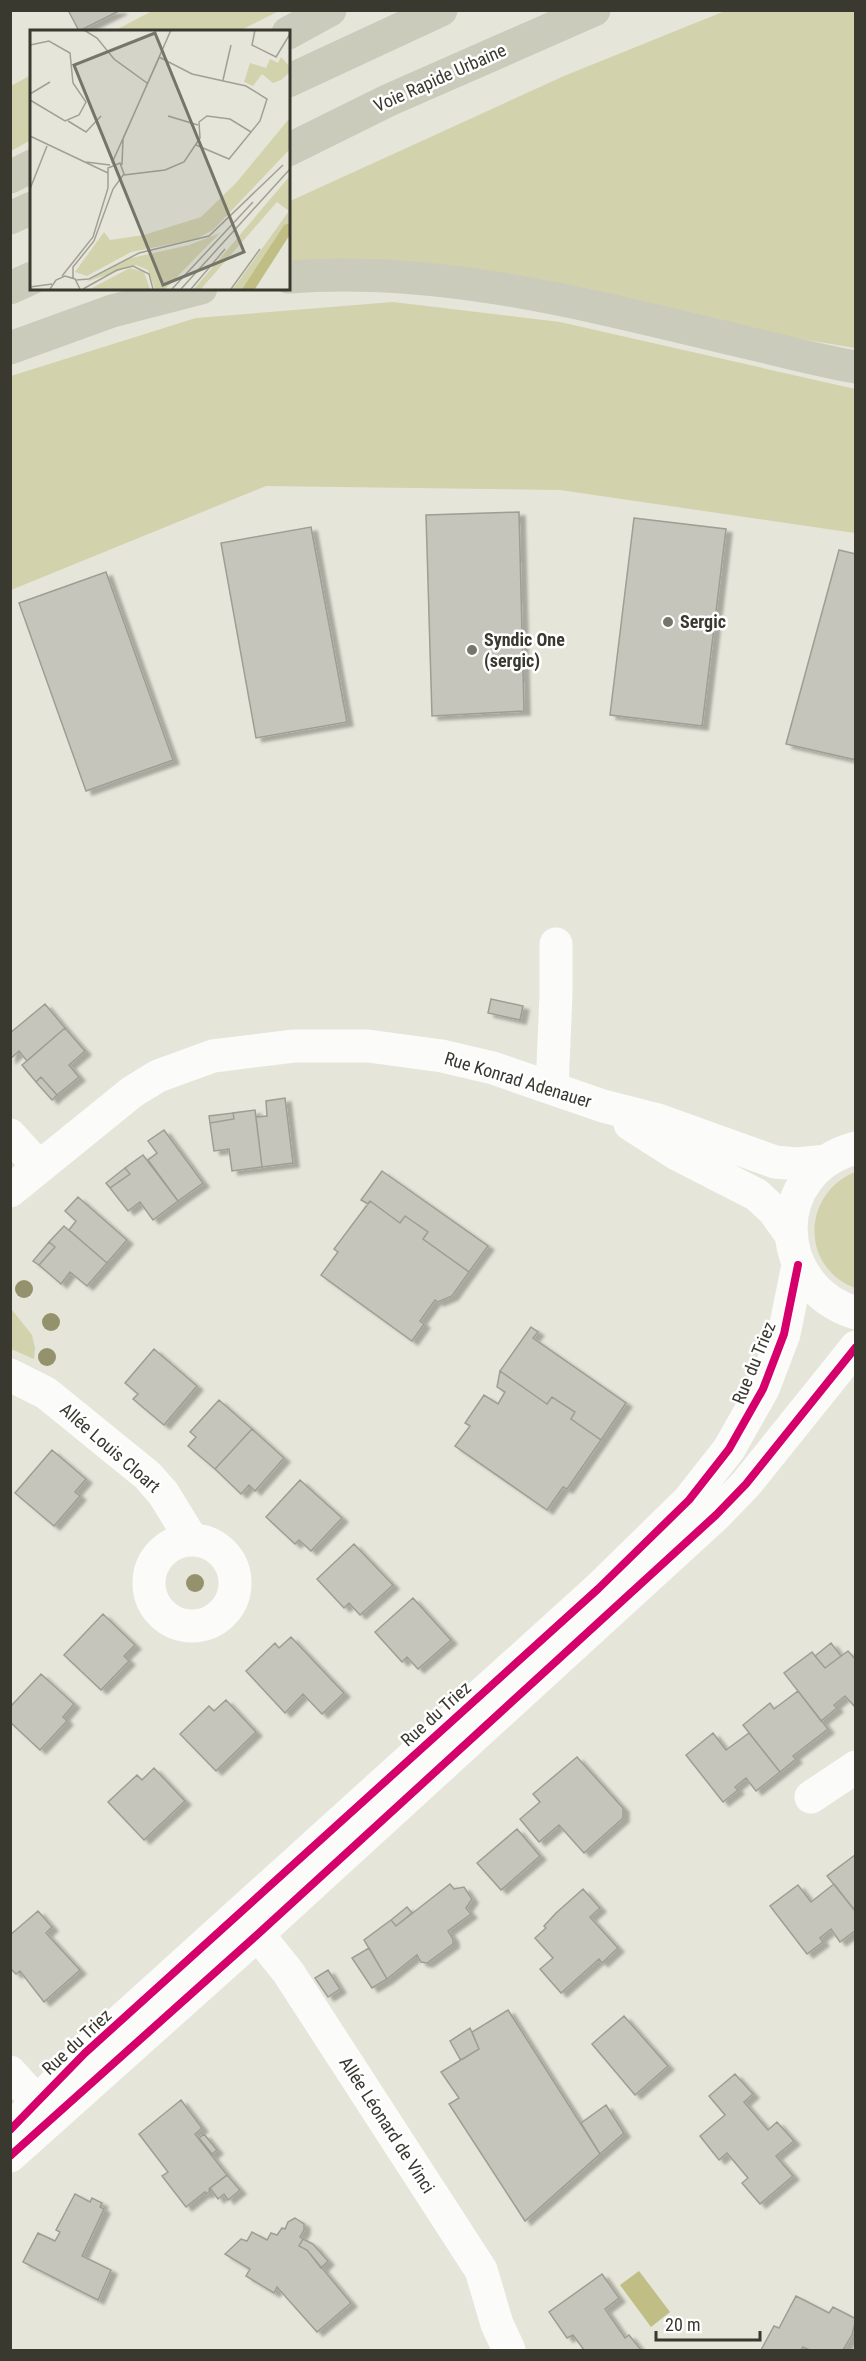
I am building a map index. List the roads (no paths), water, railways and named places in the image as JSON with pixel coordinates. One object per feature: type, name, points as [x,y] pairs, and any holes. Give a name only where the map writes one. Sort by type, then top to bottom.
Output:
[{"type":"highway","points":[[290,32],[330,10]]},
{"type":"highway","points":[[290,80],[441,10]]},
{"type":"highway","name":"Voie Rapide Urbaine","points":[[290,149],[388,100],[594,10]]},
{"type":"highway","points":[[10,177],[30,167]]},
{"type":"highway","points":[[10,218],[30,209]]},
{"type":"highway","points":[[290,277],[365,274],[469,283],[578,303],[855,367]]},
{"type":"highway","points":[[10,288],[30,279]]},
{"type":"highway","points":[[10,348],[112,311],[193,290]]},
{"type":"street","points":[[552,1088],[556,944]]},
{"type":"street","name":"Rue Konrad Adenauer","points":[[10,1191],[132,1092],[158,1076],[213,1056],[253,1049],[328,1045],[417,1051],[485,1066],[603,1106],[658,1120],[775,1162],[798,1164],[826,1161]]},
{"type":"street","name":"Rue Konrad Adenauer","points":[[603,1106],[677,1154],[757,1195],[774,1211],[813,1288],[834,1304],[855,1313]]},
{"type":"street","points":[[10,1135],[39,1167]]},
{"type":"street","points":[[826,1161],[855,1148]]},
{"type":"street","name":"Rue du Triez","points":[[249,1924],[672,1518],[703,1484],[740,1432],[763,1389],[784,1334],[794,1250],[793,1210],[802,1188],[826,1161]]},
{"type":"street","name":"Rue du Triez","points":[[10,2156],[85,2053],[249,1924],[716,1515],[746,1484],[855,1347]]},
{"type":"street","name":"Allée Louis Cloart","points":[[10,1375],[46,1393],[147,1475],[163,1493],[192,1540]]},
{"type":"street","points":[[811,1797],[855,1767]]},
{"type":"street","name":"Allée Léonard de Vinci","points":[[249,1924],[288,1972],[481,2270],[494,2317],[509,2350]]},
{"type":"street","points":[[10,2072],[45,2110]]},
{"type":"street","name":"Rue du Triez","points":[[10,2130],[45,2110]]},
{"type":"place","name":"Sergic","points":[[668,622]]},
{"type":"place","name":"Syndic One (sergic)","points":[[472,650]]}]
